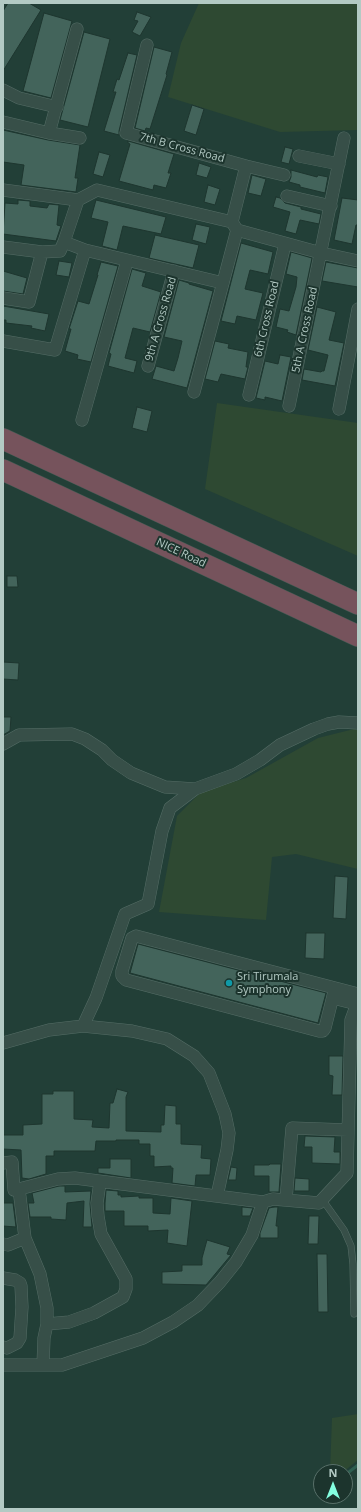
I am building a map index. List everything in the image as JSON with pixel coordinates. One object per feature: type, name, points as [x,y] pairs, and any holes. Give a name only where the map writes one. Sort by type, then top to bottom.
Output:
[{"type":"highway","points":[[3,439],[358,604]]},
{"type":"highway","name":"NICE Road","points":[[3,470],[358,636]]},
{"type":"street","points":[[48,133],[57,107],[77,29]]},
{"type":"street","name":"7th B Cross Road","points":[[147,45],[126,133],[246,166]]},
{"type":"street","points":[[3,90],[19,98],[57,107]]},
{"type":"street","points":[[3,122],[48,133],[80,138]]},
{"type":"street","name":"5th A Cross Road","points":[[289,406],[344,138]]},
{"type":"street","points":[[300,156],[339,164]]},
{"type":"street","points":[[194,392],[223,283],[246,166],[284,176]]},
{"type":"street","points":[[3,190],[78,200],[97,190],[234,226],[285,244],[321,254],[358,261]]},
{"type":"street","points":[[287,196],[331,206]]},
{"type":"street","points":[[3,248],[42,252],[60,251],[78,200]]},
{"type":"street","points":[[64,242],[85,250],[127,261],[223,283]]},
{"type":"street","name":"6th Cross Road","points":[[249,395],[285,244]]},
{"type":"street","points":[[3,341],[55,350],[85,250]]},
{"type":"street","points":[[3,298],[29,302],[42,252]]},
{"type":"street","points":[[82,420],[127,261]]},
{"type":"street","name":"9th A Cross Road","points":[[148,366],[174,271]]},
{"type":"street","points":[[339,409],[358,309]]},
{"type":"street","points":[[83,1026],[96,998],[125,914],[148,904],[162,831],[170,808],[195,789],[236,774],[260,760],[280,745],[321,726],[338,722],[358,723]]},
{"type":"street","points":[[3,744],[19,735],[72,734],[85,739],[102,750],[112,760],[131,773],[166,787],[195,789]]},
{"type":"street","points":[[3,1163],[12,1162],[14,1190],[58,1179],[75,1178],[262,1202],[273,1199],[319,1203],[347,1173],[351,1020],[358,1000],[334,993],[136,936],[132,938],[122,971],[122,976],[126,980],[319,1031],[323,1031],[325,1028],[334,993]]},
{"type":"street","points":[[3,1043],[49,1030],[83,1026],[132,1031],[167,1039],[194,1056],[209,1073],[225,1114],[229,1133],[227,1150],[217,1196]]},
{"type":"street","points":[[286,1200],[292,1128],[348,1130]]},
{"type":"street","points":[[47,1324],[69,1322],[94,1313],[123,1297],[126,1289],[126,1279],[101,1234],[97,1204],[100,1182]]},
{"type":"street","points":[[19,1189],[25,1238],[40,1274],[48,1308],[44,1338],[43,1365]]},
{"type":"street","points":[[3,1278],[15,1280],[20,1283],[22,1293],[20,1338],[17,1343],[5,1347],[8,1365],[62,1365],[143,1338],[173,1322],[198,1305],[220,1282],[236,1262],[252,1235],[262,1202]]},
{"type":"street","points":[[3,1244],[8,1244],[25,1238]]},
{"type":"lane","points":[[322,1199],[344,1230],[351,1246],[353,1264],[354,1314]]},
{"type":"green space","points":[[199,3],[358,3],[358,130],[280,132],[168,97],[181,43]]},
{"type":"green space","points":[[217,403],[358,423],[358,556],[205,489]]},
{"type":"green space","points":[[354,729],[358,730],[358,869],[296,854],[272,857],[266,920],[159,912],[177,816],[201,792],[246,778],[318,738]]},
{"type":"green space","points":[[358,1414],[358,1460],[353,1464],[330,1464],[332,1418]]},
{"type":"building","points":[[8,3],[29,3],[41,10],[3,71],[3,11]]},
{"type":"building","points":[[137,12],[151,17],[140,36],[132,32],[138,21],[134,20]]},
{"type":"building","points":[[44,13],[72,21],[51,98],[23,91]]},
{"type":"building","points":[[84,32],[110,39],[88,127],[60,120]]},
{"type":"building","points":[[154,47],[172,52],[167,75],[150,129],[146,128],[145,131],[135,128]]},
{"type":"building","points":[[128,53],[137,55],[119,135],[104,131],[116,92],[113,92],[117,79],[119,80]]},
{"type":"building","points":[[192,105],[204,109],[196,135],[184,131]]},
{"type":"building","points":[[3,130],[48,140],[80,145],[75,178],[78,178],[76,192],[21,185],[24,165],[3,162]]},
{"type":"building","points":[[128,141],[174,154],[168,173],[171,173],[166,188],[154,185],[153,190],[119,181],[130,144]]},
{"type":"building","points":[[285,147],[293,149],[289,164],[281,162]]},
{"type":"building","points":[[99,152],[110,155],[103,177],[93,174]]},
{"type":"building","points":[[199,163],[211,167],[207,178],[196,175]]},
{"type":"building","points":[[291,170],[317,177],[318,175],[328,177],[325,193],[300,187],[300,185],[289,182]]},
{"type":"building","points":[[252,175],[266,179],[261,196],[248,193]]},
{"type":"building","points":[[208,185],[220,189],[215,205],[204,202]]},
{"type":"building","points":[[276,197],[280,198],[285,203],[321,214],[319,224],[300,220],[296,234],[285,231],[290,212],[273,207]]},
{"type":"building","points":[[342,198],[358,200],[358,225],[356,225],[352,244],[334,240]]},
{"type":"building","points":[[18,200],[30,201],[30,206],[47,208],[49,204],[59,205],[57,225],[61,226],[56,241],[3,234],[5,203],[18,204]]},
{"type":"building","points":[[96,200],[166,217],[161,234],[123,226],[117,250],[102,246],[108,222],[91,218]]},
{"type":"building","points":[[196,224],[210,227],[206,244],[192,240]]},
{"type":"building","points":[[155,235],[199,245],[193,268],[149,258]]},
{"type":"building","points":[[241,243],[273,252],[268,274],[250,270],[245,289],[263,293],[256,320],[237,316],[235,324],[221,321]]},
{"type":"building","points":[[291,252],[312,258],[296,335],[287,332],[288,330],[276,327],[280,309],[289,311],[296,287],[297,277],[286,274]]},
{"type":"building","points":[[59,261],[72,263],[69,277],[56,275]]},
{"type":"building","points":[[101,262],[118,266],[91,362],[77,359],[78,355],[65,351],[71,329],[69,329],[78,301],[89,304]]},
{"type":"building","points":[[326,262],[358,268],[358,287],[322,281]]},
{"type":"building","points":[[132,269],[146,273],[142,286],[161,292],[150,332],[133,328],[125,358],[137,361],[134,373],[108,366],[111,354],[109,353]]},
{"type":"building","points":[[3,271],[27,278],[23,294],[3,291]]},
{"type":"building","points":[[179,280],[213,291],[187,388],[152,379],[156,366],[174,371],[178,358],[182,341],[164,337]]},
{"type":"building","points":[[3,306],[49,314],[45,331],[31,328],[32,326],[6,323],[6,320],[3,320]]},
{"type":"building","points":[[317,307],[336,312],[329,340],[344,343],[335,386],[302,380],[304,369],[321,372],[324,371],[328,355],[308,350]]},
{"type":"building","points":[[215,341],[229,344],[228,348],[248,352],[246,367],[248,367],[245,379],[221,374],[218,382],[205,379]]},
{"type":"building","points":[[280,355],[291,357],[282,401],[265,397],[265,400],[256,398],[265,361],[278,364]]},
{"type":"building","points":[[137,407],[152,411],[147,432],[132,428]]},
{"type":"building","points":[[7,576],[17,576],[18,587],[7,587]]},
{"type":"building","points":[[3,662],[19,663],[18,680],[3,679]]},
{"type":"building","points":[[3,717],[11,717],[10,731],[3,735]]},
{"type":"building","points":[[335,876],[348,877],[346,919],[333,918]]},
{"type":"building","points":[[306,933],[325,933],[324,959],[305,958]]},
{"type":"building","name":"Sri Tirumala Symphony","points":[[138,944],[326,993],[318,1023],[130,973]]},
{"type":"building","points":[[329,1056],[343,1056],[342,1095],[332,1095],[333,1076],[329,1075]]},
{"type":"building","points":[[117,1089],[128,1092],[126,1097],[126,1131],[161,1132],[161,1125],[164,1125],[165,1105],[176,1106],[176,1124],[181,1124],[181,1144],[202,1145],[201,1158],[211,1159],[210,1175],[196,1175],[195,1186],[172,1183],[173,1168],[171,1168],[171,1166],[154,1167],[154,1156],[150,1156],[150,1144],[139,1144],[139,1140],[116,1140],[96,1141],[95,1151],[54,1151],[54,1156],[46,1156],[46,1174],[29,1179],[22,1178],[21,1150],[3,1149],[3,1135],[23,1135],[23,1125],[42,1124],[42,1094],[53,1094],[53,1091],[74,1091],[74,1119],[93,1120],[92,1127],[109,1128],[110,1103],[113,1103]]},
{"type":"building","points":[[305,1136],[335,1137],[334,1152],[340,1152],[340,1164],[312,1163],[312,1147],[304,1147]]},
{"type":"building","points":[[110,1159],[131,1159],[131,1178],[98,1173],[98,1168],[110,1168]]},
{"type":"building","points":[[281,1164],[279,1192],[269,1192],[269,1176],[254,1176],[254,1165]]},
{"type":"building","points":[[231,1167],[237,1168],[236,1180],[228,1180]]},
{"type":"building","points":[[295,1178],[309,1179],[309,1191],[294,1191]]},
{"type":"building","points":[[59,1186],[65,1186],[65,1192],[91,1191],[90,1204],[92,1227],[83,1227],[84,1201],[67,1203],[66,1220],[51,1219],[51,1217],[30,1217],[28,1203],[34,1203],[32,1193]]},
{"type":"building","points":[[106,1190],[118,1191],[118,1195],[121,1195],[121,1197],[139,1196],[139,1198],[153,1198],[153,1213],[170,1214],[171,1198],[192,1201],[187,1246],[167,1243],[168,1230],[148,1231],[148,1226],[124,1226],[124,1211],[105,1211]]},
{"type":"building","points":[[3,1203],[13,1203],[16,1227],[3,1226]]},
{"type":"building","points":[[242,1207],[253,1208],[250,1216],[242,1216]]},
{"type":"building","points":[[278,1207],[276,1226],[278,1226],[278,1238],[260,1238],[260,1233],[269,1208]]},
{"type":"building","points":[[309,1216],[319,1216],[318,1244],[308,1244]]},
{"type":"building","points":[[207,1240],[230,1247],[227,1254],[231,1255],[206,1285],[162,1284],[162,1272],[182,1271],[182,1265],[202,1265],[202,1258]]},
{"type":"building","points":[[317,1254],[327,1254],[328,1312],[318,1312]]},
{"type":"waterway","points":[[353,1469],[358,1465]]},
{"type":"place","name":"Sri Tirumala Symphony","points":[[229,983]]}]
